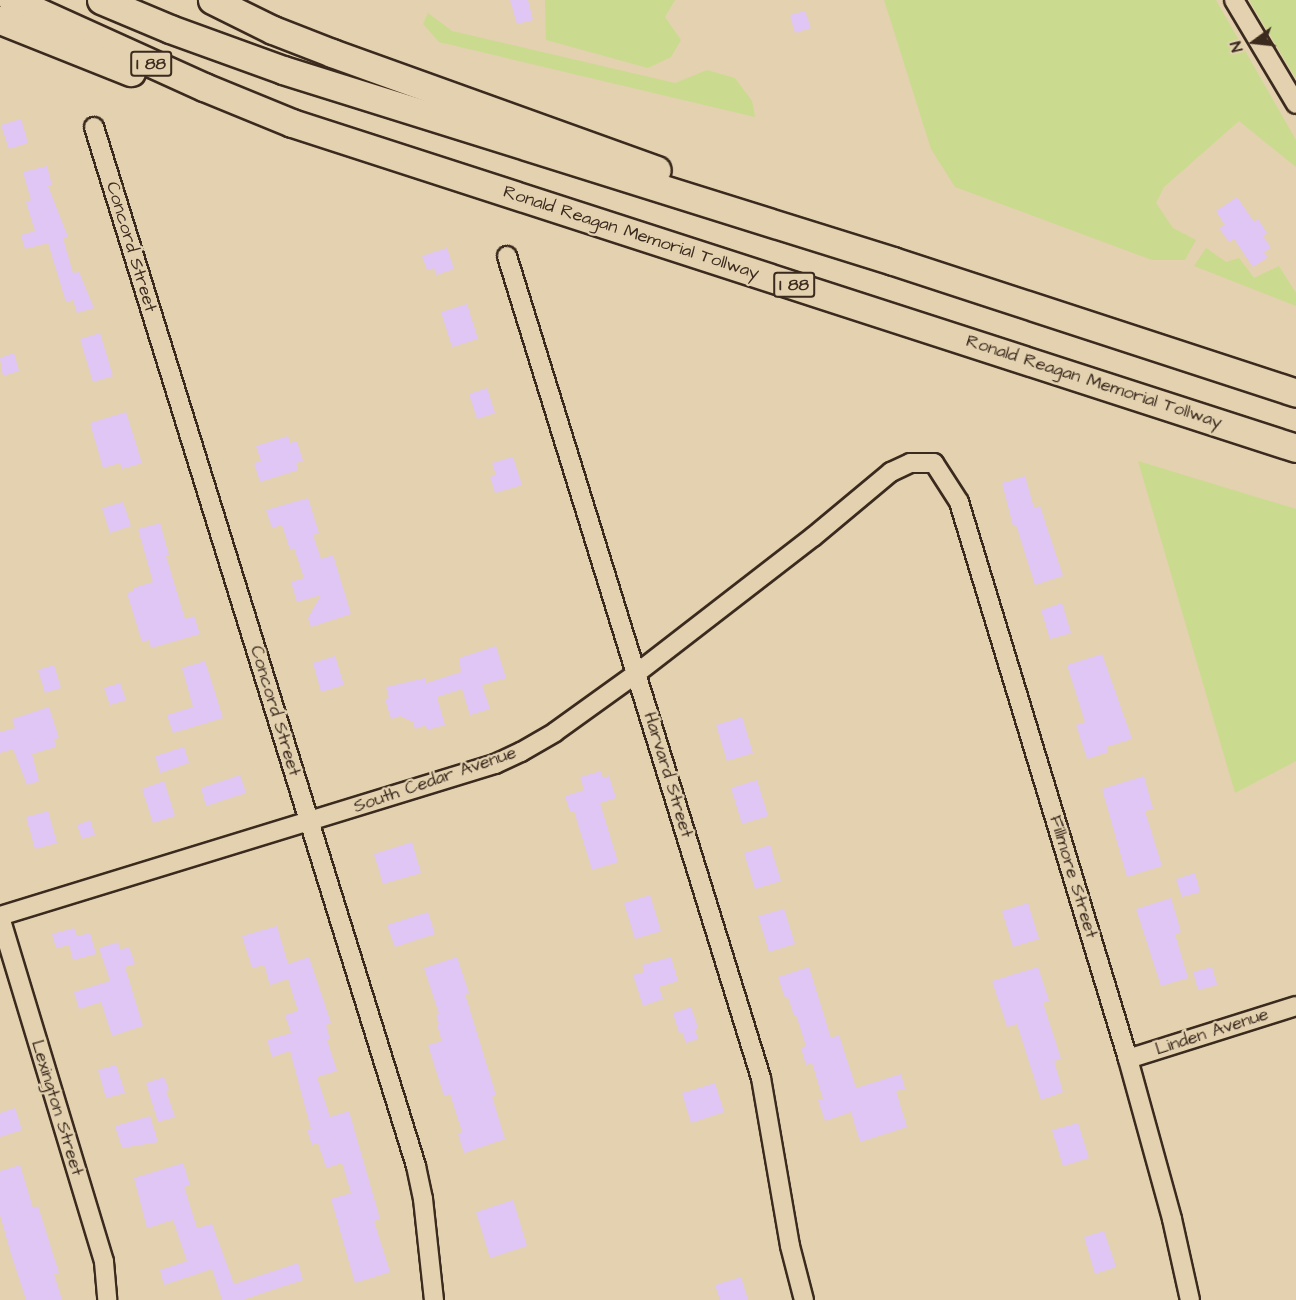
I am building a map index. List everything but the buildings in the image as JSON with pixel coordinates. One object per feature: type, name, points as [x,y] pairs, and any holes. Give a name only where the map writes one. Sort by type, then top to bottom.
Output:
[{"type":"highway","name":"Ronald Reagan Memorial Tollway","points":[[12,0],[161,68],[292,123],[1296,448]]},
{"type":"highway","name":"I 88","points":[[101,0],[170,29],[284,70],[893,261],[1296,393]]},
{"type":"highway","points":[[212,0],[273,30],[332,53],[606,150],[893,261]]},
{"type":"highway","points":[[0,20],[122,70],[292,123]]},
{"type":"street","points":[[1234,0],[1296,105]]},
{"type":"street","name":"Concord Street","points":[[94,127],[416,1166],[423,1199],[434,1300]]},
{"type":"street","name":"Harvard Street","points":[[507,256],[761,1078],[790,1246],[804,1300]]},
{"type":"street","name":"South Cedar Avenue","points":[[0,916],[495,764],[538,743],[637,673],[813,537],[891,472],[910,464],[934,463]]},
{"type":"street","name":"Fillmore Street","points":[[934,463],[959,502],[1128,1059],[1172,1219],[1190,1300]]},
{"type":"street","name":"Lexington Street","points":[[0,916],[104,1262],[107,1300]]},
{"type":"street","name":"Linden Avenue","points":[[1128,1059],[1296,1006]]},
{"type":"green space","points":[[545,0],[675,0],[665,17],[681,40],[671,57],[648,68],[546,40]]},
{"type":"green space","points":[[884,0],[1216,0],[1296,140],[1296,167],[1239,121],[1164,187],[1156,203],[1173,228],[1196,240],[1185,260],[1152,260],[955,187],[931,149]]},
{"type":"green space","points":[[1249,0],[1296,0],[1296,79]]},
{"type":"green space","points":[[428,13],[452,31],[675,83],[707,70],[735,78],[752,101],[755,117],[439,42],[423,24]]},
{"type":"green space","points":[[1206,248],[1226,262],[1239,258],[1254,278],[1279,266],[1296,293],[1296,306],[1194,266]]},
{"type":"green space","points":[[1138,461],[1296,509],[1296,761],[1235,793]]}]
